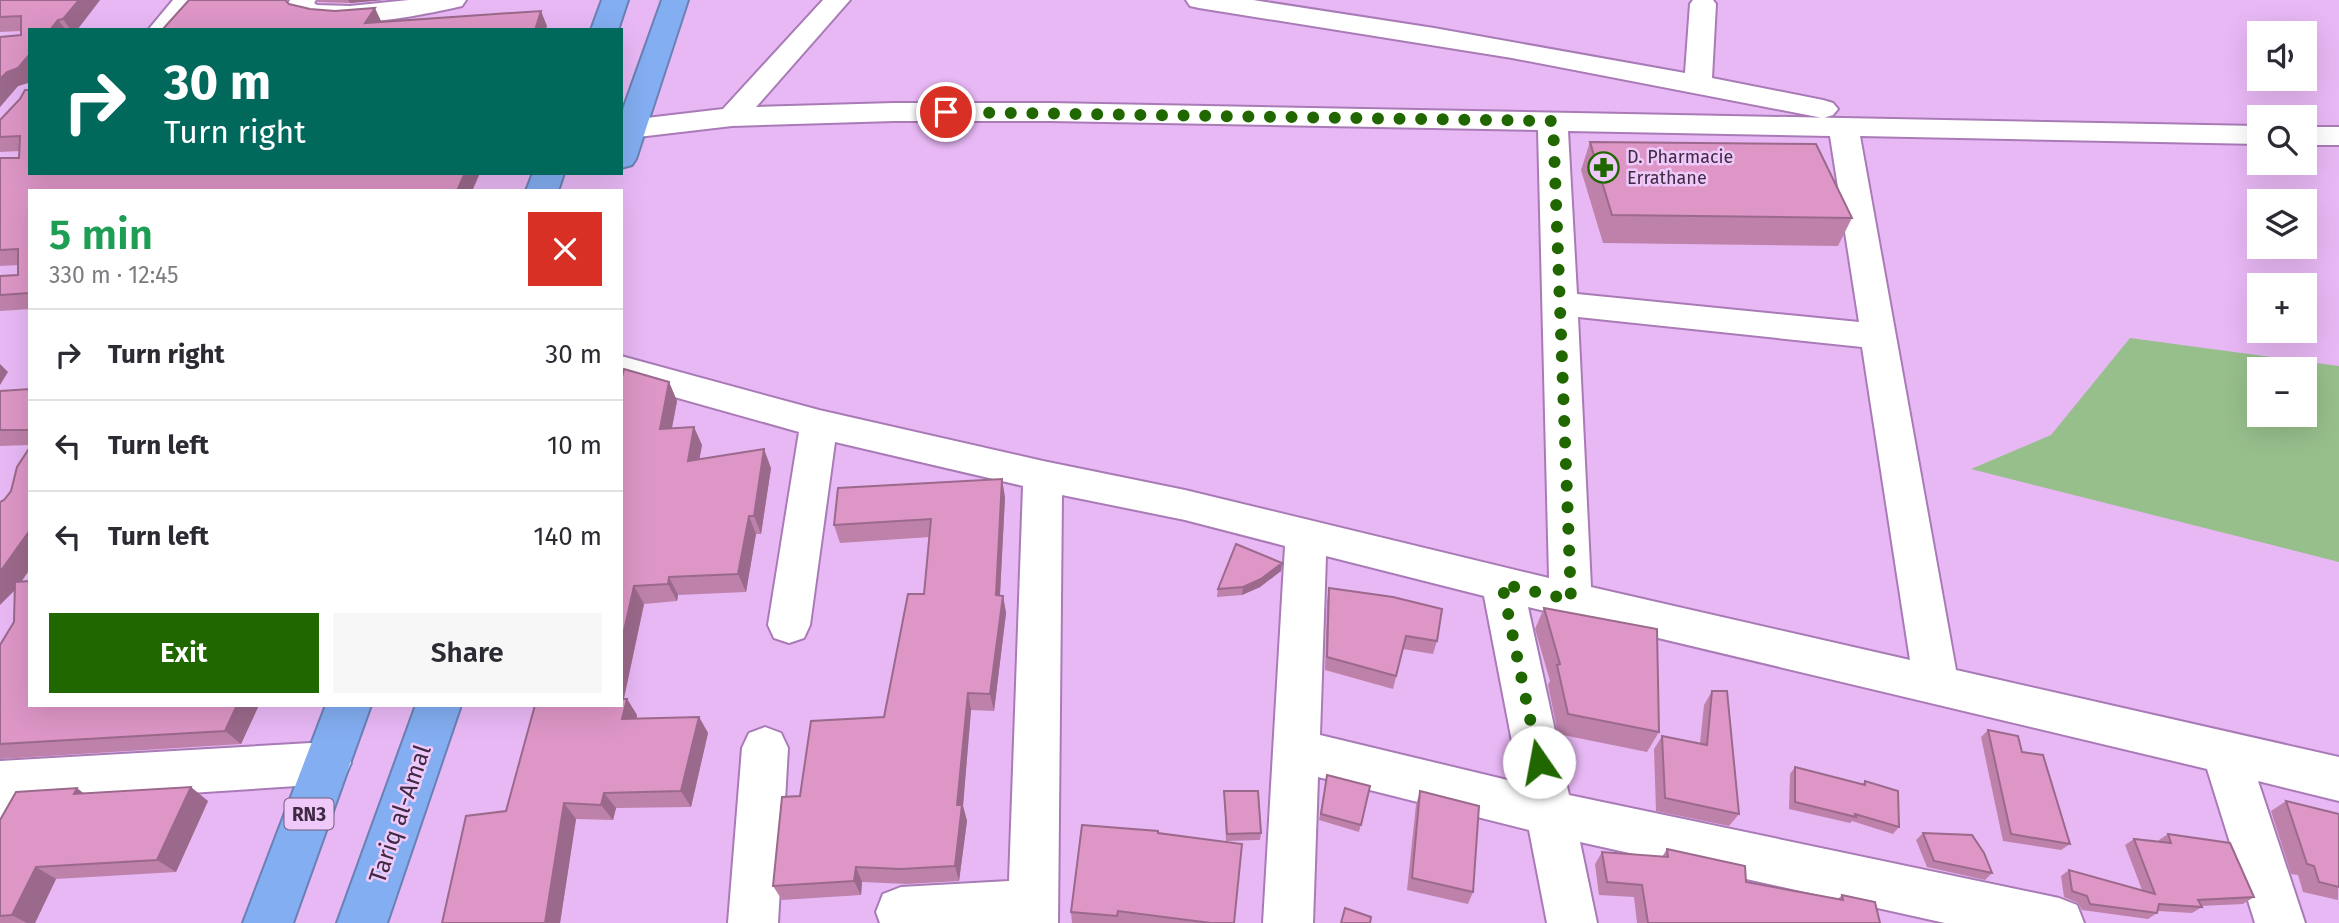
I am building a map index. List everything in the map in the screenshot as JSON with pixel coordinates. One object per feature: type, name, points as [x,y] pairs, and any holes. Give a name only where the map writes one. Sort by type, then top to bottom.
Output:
[{"type":"highway","points":[[605,28],[615,0]]},
{"type":"highway","points":[[626,130],[676,0]]},
{"type":"highway","name":"RN3","points":[[268,923],[348,707]]},
{"type":"highway","name":"Tariq al-Amal","points":[[362,923],[438,707]]},
{"type":"street","points":[[163,28],[187,0]]},
{"type":"street","points":[[303,0],[299,6],[312,13],[394,14],[453,0]]},
{"type":"street","points":[[732,117],[837,0]]},
{"type":"street","points":[[1199,0],[1325,9],[1914,128]]},
{"type":"street","points":[[1698,83],[1703,4]]},
{"type":"street","points":[[626,130],[732,117],[894,112],[1051,112],[2247,135]]},
{"type":"street","points":[[1553,121],[1571,600]]},
{"type":"street","points":[[1844,127],[1936,685]]},
{"type":"street","points":[[2317,136],[2339,136]]},
{"type":"street","points":[[1560,303],[1878,336]]},
{"type":"street","points":[[623,370],[819,424],[1043,477],[1185,505],[1502,584],[2339,779]]},
{"type":"street","points":[[789,625],[819,424]]},
{"type":"street","points":[[901,912],[1034,914],[1043,477]]},
{"type":"street","points":[[1288,923],[1306,536]]},
{"type":"street","points":[[1502,584],[1572,923]]},
{"type":"street","points":[[752,923],[765,748]]},
{"type":"street","points":[[1296,750],[1549,813],[2059,923]]},
{"type":"street","points":[[2225,752],[2280,923]]},
{"type":"street","points":[[7,794],[328,763]]},
{"type":"green space","points":[[2130,338],[2272,357],[2247,357],[2247,427],[2317,427],[2317,363],[2339,366],[2339,562],[1971,469],[2051,435]]},
{"type":"building","points":[[0,0],[79,0],[52,28],[28,28],[28,56],[18,68],[7,72],[0,79],[0,37],[21,35],[21,16],[0,17]]},
{"type":"building","points":[[189,0],[285,0],[289,4],[310,9],[335,11],[375,8],[365,23],[541,11],[536,28],[164,28]]},
{"type":"building","points":[[25,90],[28,90],[28,175],[464,175],[458,189],[28,189],[28,293],[0,295],[0,276],[18,275],[18,249],[0,250],[0,158],[19,158],[20,136],[0,137],[0,120]]},
{"type":"building","points":[[1590,142],[1816,144],[1852,218],[1612,215]]},
{"type":"building","points":[[624,369],[669,382],[660,429],[694,427],[688,461],[764,449],[754,516],[749,516],[738,574],[669,577],[668,584],[634,586],[623,635]]},
{"type":"building","points":[[28,389],[28,430],[0,430],[0,391]]},
{"type":"building","points":[[28,450],[28,533],[0,572],[0,502],[11,491],[17,467]]},
{"type":"building","points":[[1002,479],[996,595],[1003,596],[990,694],[968,693],[957,805],[962,805],[955,866],[901,869],[856,867],[854,881],[773,886],[782,797],[800,796],[811,721],[884,717],[908,594],[924,594],[931,519],[834,525],[838,488]]},
{"type":"building","points":[[1236,544],[1282,563],[1261,579],[1243,587],[1218,589]]},
{"type":"building","points":[[28,581],[28,707],[236,707],[225,731],[0,744],[0,645],[14,622],[15,582]]},
{"type":"building","points":[[1329,588],[1393,597],[1442,609],[1437,641],[1406,636],[1396,676],[1327,657]]},
{"type":"building","points":[[1544,608],[1657,629],[1659,732],[1568,714],[1557,665],[1560,664]]},
{"type":"building","points":[[1712,691],[1727,691],[1739,814],[1665,798],[1662,736],[1707,745]]},
{"type":"building","points":[[623,699],[627,699],[622,719],[699,717],[681,791],[604,793],[601,805],[564,803],[545,923],[442,923],[466,816],[506,811],[534,707],[623,707]]},
{"type":"building","points":[[1988,730],[2018,736],[2022,752],[2043,755],[2070,844],[2011,834]]},
{"type":"building","points":[[1795,767],[1865,785],[1865,781],[1898,791],[1899,827],[1855,814],[1856,817],[1795,802]]},
{"type":"building","points":[[1327,775],[1370,786],[1361,825],[1321,814]]},
{"type":"building","points":[[191,787],[157,860],[36,867],[12,915],[0,916],[0,820],[16,792],[77,788],[74,794]]},
{"type":"building","points":[[1224,791],[1258,791],[1261,833],[1227,834]]},
{"type":"building","points":[[1420,791],[1479,806],[1473,892],[1412,878]]},
{"type":"building","points":[[2286,801],[2339,814],[2339,887],[2319,882],[2314,866],[2307,864]]},
{"type":"building","points":[[1082,825],[1158,831],[1242,844],[1234,923],[1211,923],[1118,911],[1117,916],[1071,912]]},
{"type":"building","points":[[1923,833],[1972,835],[1984,853],[1992,873],[1934,861]]},
{"type":"building","points":[[2168,834],[2230,843],[2254,897],[2198,900],[2202,907],[2159,904],[2157,913],[2090,904],[2087,896],[2072,891],[2069,870],[2155,894],[2134,839],[2171,843]]},
{"type":"building","points":[[1667,849],[1745,866],[1746,882],[1843,900],[1842,895],[1875,902],[1880,923],[1648,923],[1642,885],[1607,882],[1602,852],[1668,857]]},
{"type":"building","points":[[1345,908],[1371,917],[1370,923],[1341,923]]},
{"type":"place","name":"D. Pharmacie Errathane","points":[[1604,167]]},
{"type":"route","points":[[946,112],[1553,121],[1571,600],[1502,584],[1539,762]]}]
